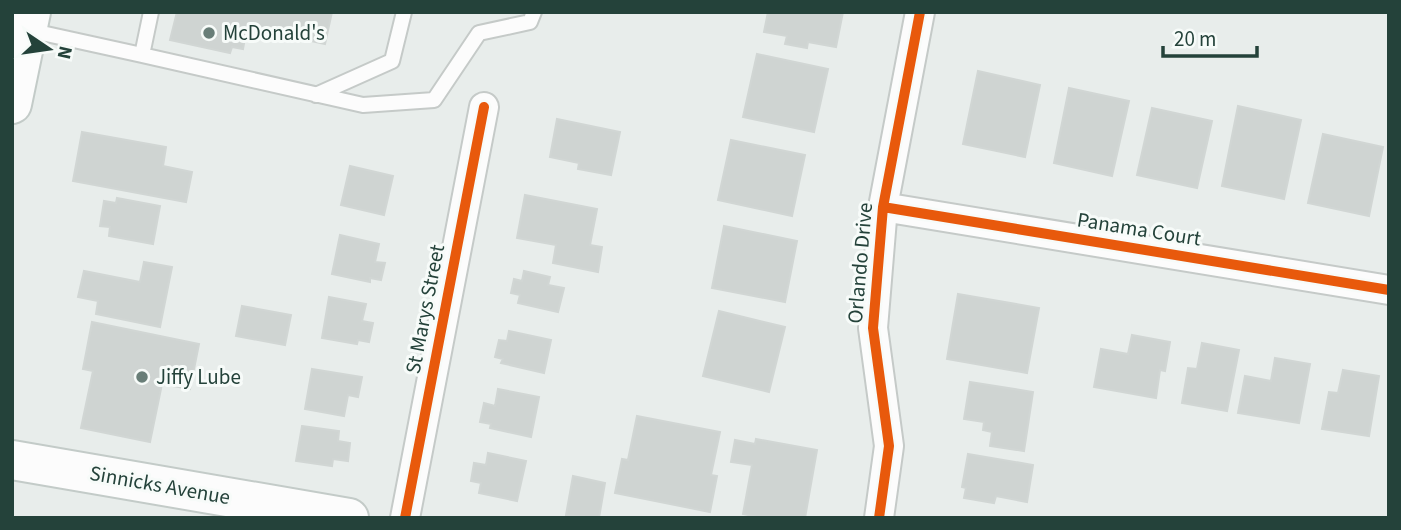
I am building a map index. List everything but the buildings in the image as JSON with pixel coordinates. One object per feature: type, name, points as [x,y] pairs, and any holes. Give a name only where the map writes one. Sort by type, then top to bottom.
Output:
[{"type":"street","name":"Orlando Drive","points":[[879,518],[889,446],[873,328],[883,206],[920,12]]},
{"type":"street","points":[[12,104],[29,21]]},
{"type":"street","name":"St Marys Street","points":[[405,518],[484,107]]},
{"type":"street","name":"Panama Court","points":[[883,206],[1389,290]]},
{"type":"street","name":"Sinnicks Avenue","points":[[12,460],[349,518]]},
{"type":"lane","points":[[142,55],[151,12]]},
{"type":"lane","points":[[316,95],[392,61],[404,12]]},
{"type":"lane","points":[[29,21],[142,55],[363,105],[434,100],[478,33],[530,22],[534,12]]},
{"type":"cycle path","points":[[879,518],[889,446],[873,328],[883,207],[920,12]]},
{"type":"cycle path","points":[[405,518],[484,107]]},
{"type":"cycle path","points":[[883,207],[1389,290]]},
{"type":"place","name":"McDonald's","points":[[209,33]]},
{"type":"place","name":"Jiffy Lube","points":[[142,377]]}]
